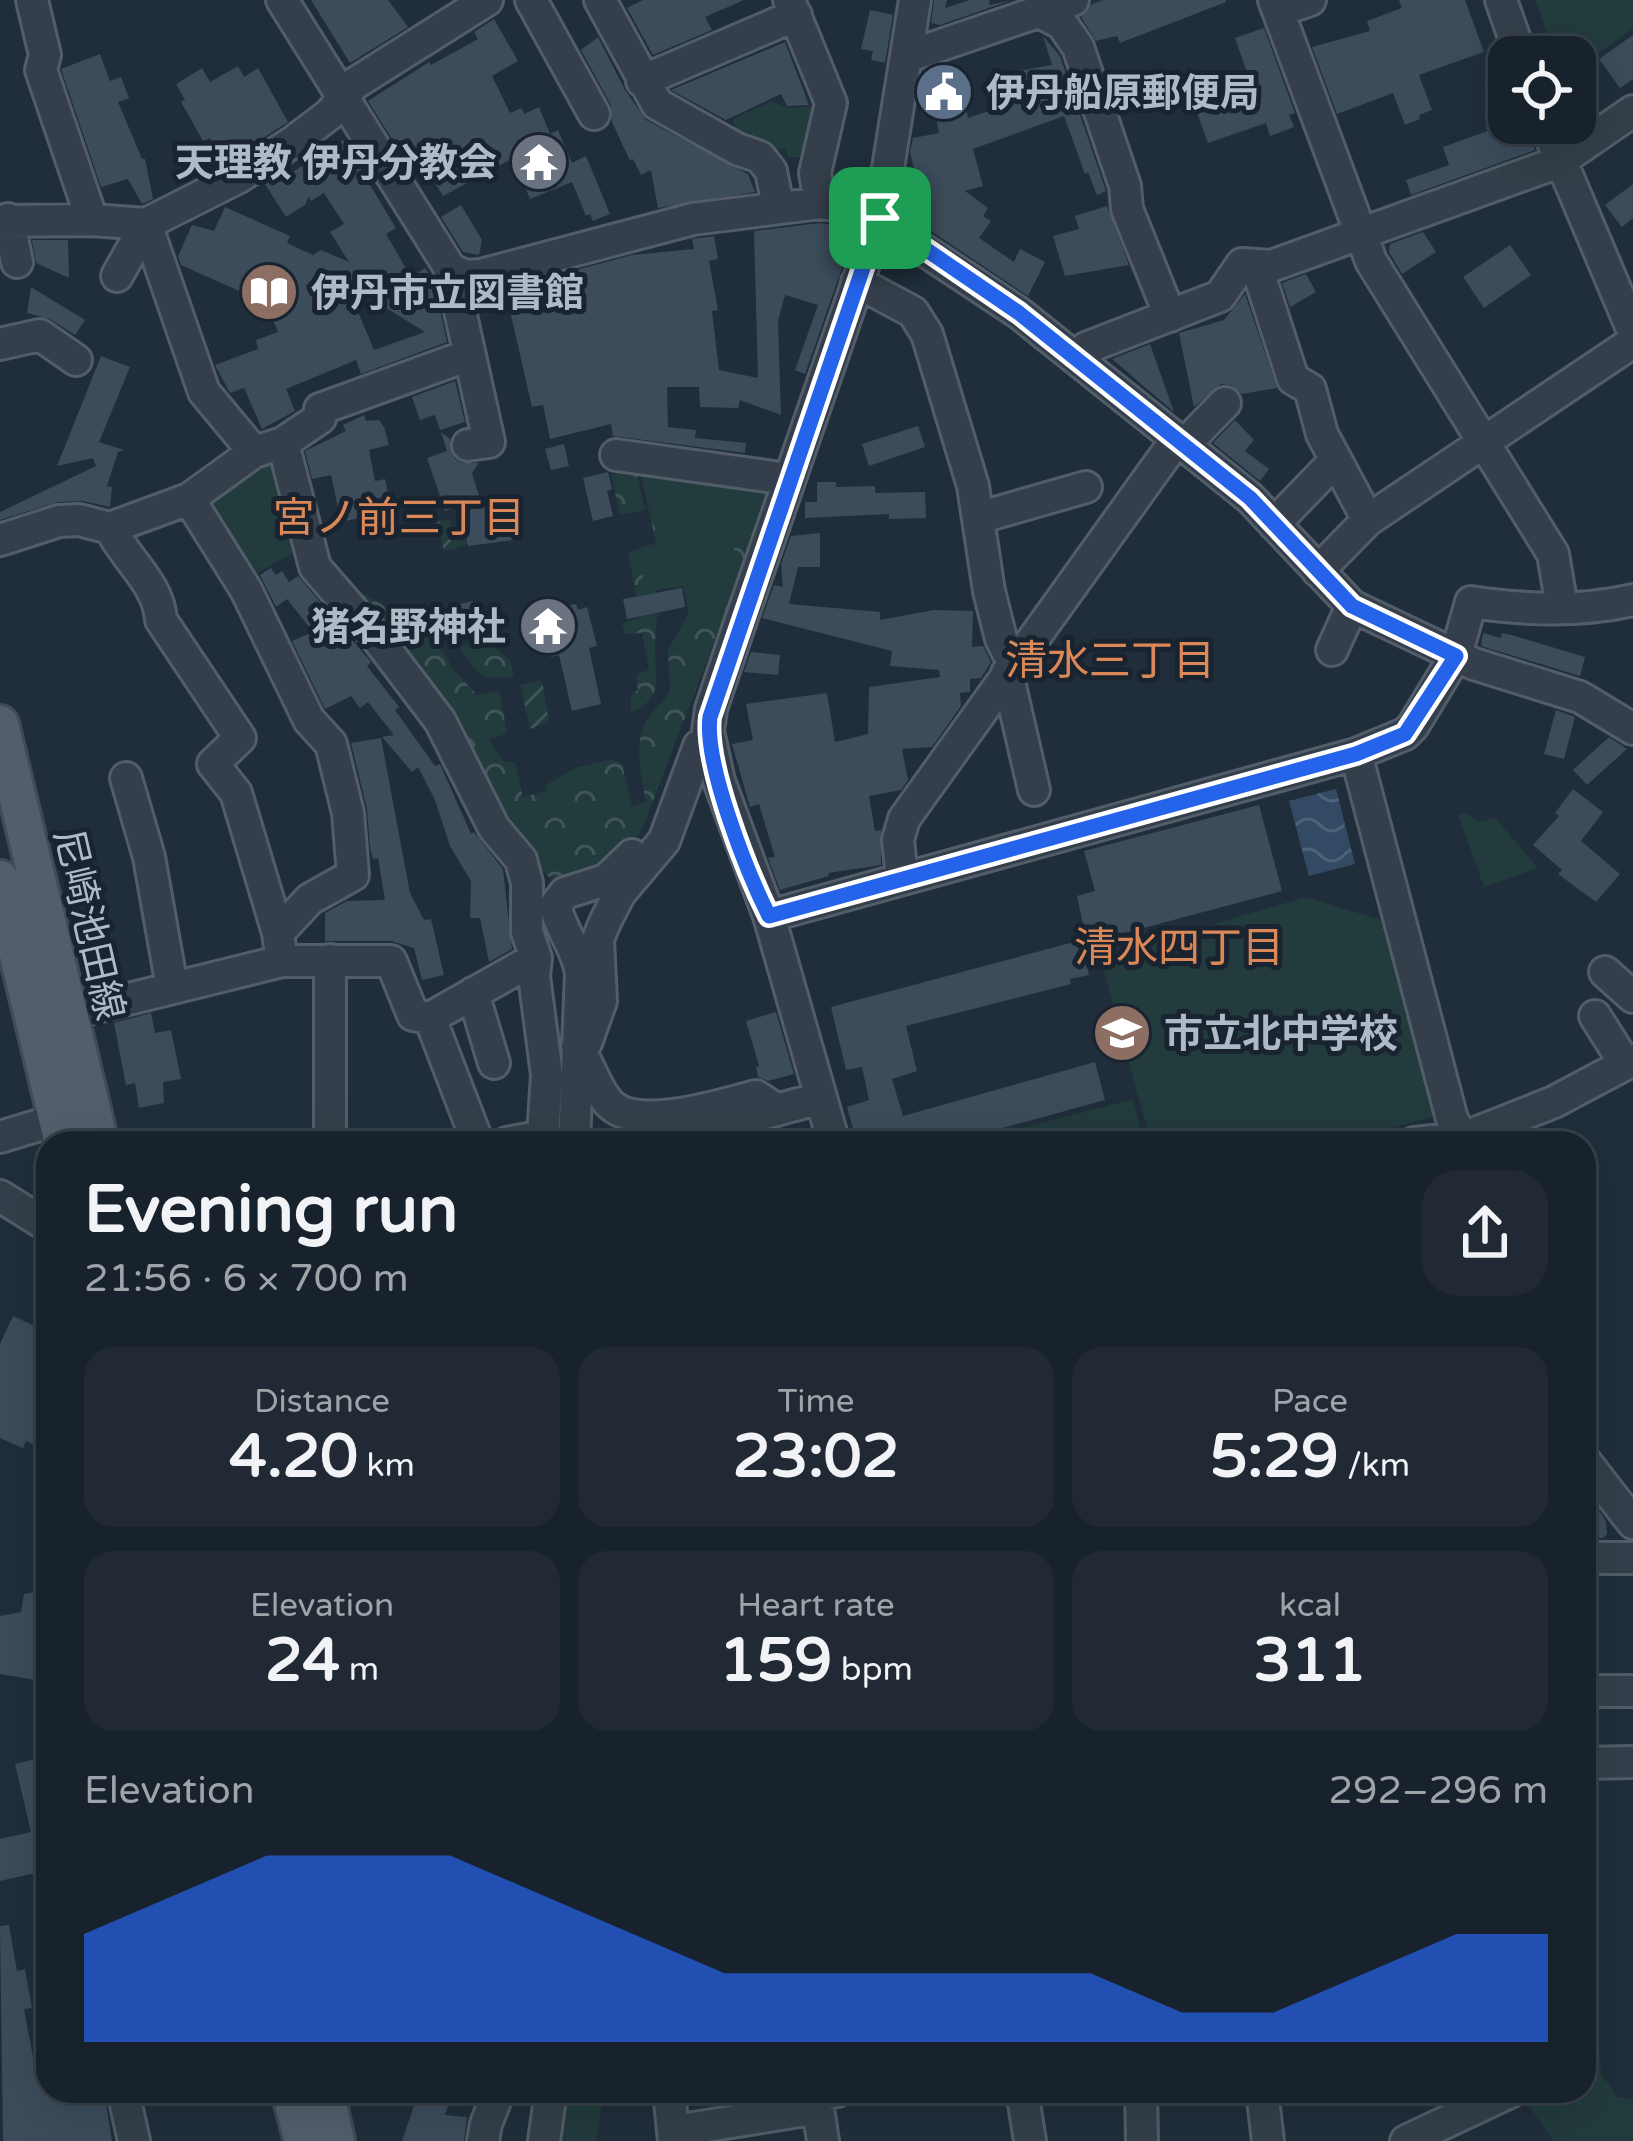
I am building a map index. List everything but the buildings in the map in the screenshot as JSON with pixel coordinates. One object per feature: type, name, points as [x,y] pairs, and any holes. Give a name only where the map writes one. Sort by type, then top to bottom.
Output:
[{"type":"main road","name":"尼崎池田線","points":[[0,724],[97,1131]]},
{"type":"main road","name":"尼崎池田線","points":[[0,879],[59,1131]]},
{"type":"main road","points":[[294,2103],[307,2140]]},
{"type":"main road","points":[[307,2140],[321,2103]]},
{"type":"street","points":[[32,0],[45,55],[40,70],[92,220]]},
{"type":"street","points":[[282,0],[452,270],[489,442],[468,445]]},
{"type":"street","points":[[17,262],[4,220],[146,224],[239,177],[293,142],[343,100],[354,84],[488,0]]},
{"type":"street","points":[[531,0],[594,115]]},
{"type":"street","points":[[600,0],[643,81],[668,113],[760,157],[771,171],[778,206]]},
{"type":"street","points":[[578,1047],[586,1043],[600,1006],[603,984],[598,939],[620,893],[664,841],[702,747],[788,479],[880,218],[915,0]]},
{"type":"street","points":[[906,57],[1072,0]]},
{"type":"street","points":[[1310,0],[1276,5],[1360,237],[1553,554],[1562,607]]},
{"type":"street","points":[[1501,0],[1514,36]]},
{"type":"street","points":[[643,81],[793,8],[831,103],[814,173],[820,203]]},
{"type":"street","points":[[1040,11],[1062,24],[1078,47],[1126,186],[1127,209],[1170,316]]},
{"type":"street","points":[[1077,359],[1086,348],[1220,296],[1242,264],[1258,268],[1360,237],[1559,162],[1633,111]]},
{"type":"street","points":[[1553,144],[1633,331]]},
{"type":"street","points":[[452,270],[481,275],[651,227],[778,206],[820,203],[862,209],[1019,313],[1250,498],[1352,606],[1456,656],[1580,697],[1633,730]]},
{"type":"street","points":[[117,276],[146,224]]},
{"type":"street","points":[[146,224],[204,392],[269,447],[315,567],[440,722],[494,828],[521,860],[547,1075],[544,1131]]},
{"type":"street","points":[[1258,268],[1293,379],[1310,388],[1322,434],[1367,520]]},
{"type":"street","points":[[857,282],[913,312],[922,324],[973,485],[988,591],[1011,668],[1034,790]]},
{"type":"street","points":[[0,344],[40,335],[76,360]]},
{"type":"street","points":[[1318,571],[1367,520],[1633,342]]},
{"type":"street","points":[[0,540],[58,521],[79,520],[110,528],[189,500],[320,418],[320,409],[469,355]]},
{"type":"street","points":[[902,877],[898,857],[904,819],[1180,442],[1225,404]]},
{"type":"street","points":[[616,455],[788,479]]},
{"type":"street","points":[[1274,524],[1335,460]]},
{"type":"street","points":[[978,518],[1086,488]]},
{"type":"street","points":[[189,500],[246,590],[309,719],[331,744],[348,813],[353,875],[310,898],[280,947]]},
{"type":"street","points":[[110,528],[160,600],[161,620],[240,738],[210,760],[236,793],[280,947]]},
{"type":"street","points":[[769,916],[1356,754],[1405,734],[1456,656],[1471,602],[1511,608],[1600,608],[1633,600]]},
{"type":"street","points":[[1332,650],[1352,606]]},
{"type":"street","points":[[702,747],[769,916],[831,1131]]},
{"type":"street","points":[[574,1131],[579,960],[560,928],[555,906],[565,893],[606,880],[626,861],[649,830],[682,749],[702,747]]},
{"type":"street","points":[[1356,754],[1459,1131]]},
{"type":"street","points":[[126,778],[155,856],[172,987]]},
{"type":"street","points":[[68,1014],[172,987],[280,947],[330,960],[392,961],[473,1131]]},
{"type":"street","points":[[405,1040],[398,1011],[419,1012],[473,993],[536,958]]},
{"type":"street","points":[[330,960],[330,1131]]},
{"type":"street","points":[[1605,972],[1633,997]]},
{"type":"street","points":[[473,993],[494,1063]]},
{"type":"street","points":[[1487,1131],[1630,1061],[1595,1016]]},
{"type":"street","points":[[578,1047],[607,1102],[623,1114],[687,1113],[756,1096],[777,1110]]},
{"type":"street","points":[[717,1131],[821,1098]]},
{"type":"street","points":[[0,1137],[36,1133]]},
{"type":"street","points":[[0,1196],[36,1218]]},
{"type":"street","points":[[1596,1475],[1633,1522]]},
{"type":"street","points":[[1596,1558],[1633,1558]]},
{"type":"street","points":[[1596,1691],[1633,1691]]},
{"type":"street","points":[[1596,1763],[1633,1762]]},
{"type":"street","points":[[126,2103],[134,2141]]},
{"type":"street","points":[[484,2141],[495,2103]]},
{"type":"street","points":[[544,2141],[549,2103]]},
{"type":"street","points":[[670,2103],[674,2136],[811,2103]]},
{"type":"street","points":[[823,2141],[828,2103]]},
{"type":"street","points":[[1024,2103],[1030,2141]]},
{"type":"street","points":[[1142,2103],[1142,2141]]},
{"type":"street","points":[[1263,2103],[1268,2141]]},
{"type":"street","points":[[1406,2141],[1440,2134],[1492,2103]]},
{"type":"green space","points":[[1535,0],[1633,0],[1633,29],[1596,55],[1596,36],[1551,36]]},
{"type":"green space","points":[[772,101],[787,108],[821,106],[813,157],[788,157],[786,149],[769,150],[714,134],[735,126],[732,119]]},
{"type":"green space","points":[[277,452],[304,547],[248,578],[205,497]]},
{"type":"green space","points":[[636,470],[645,510],[620,515],[611,475]]},
{"type":"green space","points":[[640,470],[774,486],[641,832],[602,873],[551,879],[526,854],[325,572],[397,613],[403,629],[427,623],[453,669],[477,695],[499,690],[507,733],[489,740],[504,762],[515,762],[523,797],[546,791],[546,785],[575,768],[613,759],[622,764],[632,806],[646,802],[639,756],[642,733],[670,690],[668,650],[689,613],[683,586],[655,590],[656,686],[649,700],[631,712],[631,696],[638,690],[636,674],[649,670],[642,633],[625,634],[622,623],[640,618],[628,552],[656,543]]},
{"type":"green space","points":[[644,473],[756,485],[716,602],[691,607],[686,580],[645,587],[637,550],[659,545]]},
{"type":"green space","points":[[449,519],[451,526],[462,523],[467,545],[444,551],[437,522]]},
{"type":"green space","points":[[486,639],[510,661],[514,676],[493,678],[480,673],[458,646]]},
{"type":"green space","points":[[542,680],[549,722],[530,729],[520,685]]},
{"type":"green space","points":[[1466,813],[1480,822],[1495,818],[1538,868],[1484,887],[1458,815]]},
{"type":"green space","points":[[1306,897],[1381,920],[1436,1116],[1379,1131],[1148,1131],[1100,957]]},
{"type":"green space","points":[[1133,1099],[1141,1131],[1015,1131]]},
{"type":"green space","points":[[1596,2003],[1601,2073],[1617,2097],[1633,2099],[1633,2141],[1554,2141],[1527,2103],[1596,2103]]},
{"type":"green space","points":[[562,2103],[602,2103],[596,2141],[557,2141]]},
{"type":"water","points":[[1336,789],[1355,864],[1309,876],[1289,801]]},
{"type":"place","name":"伊丹船原郵便局","points":[[944,92]]},
{"type":"place","name":"天理教 伊丹分教会","points":[[539,162]]},
{"type":"place","name":"伊丹市立図書館","points":[[269,292]]},
{"type":"place","name":"猪名野神社","points":[[548,626]]},
{"type":"place","name":"市立北中学校","points":[[1122,1033]]},
{"type":"district","name":"宮ノ前三丁目","points":[[399,517]]},
{"type":"district","name":"清水三丁目","points":[[1110,660]]},
{"type":"district","name":"清水四丁目","points":[[1179,947]]},
{"type":"route","points":[[880,218],[1019,313],[1250,498],[1352,606],[1456,656],[1405,734],[1356,754],[769,916],[719,782],[708,730],[711,709],[880,218]]}]
